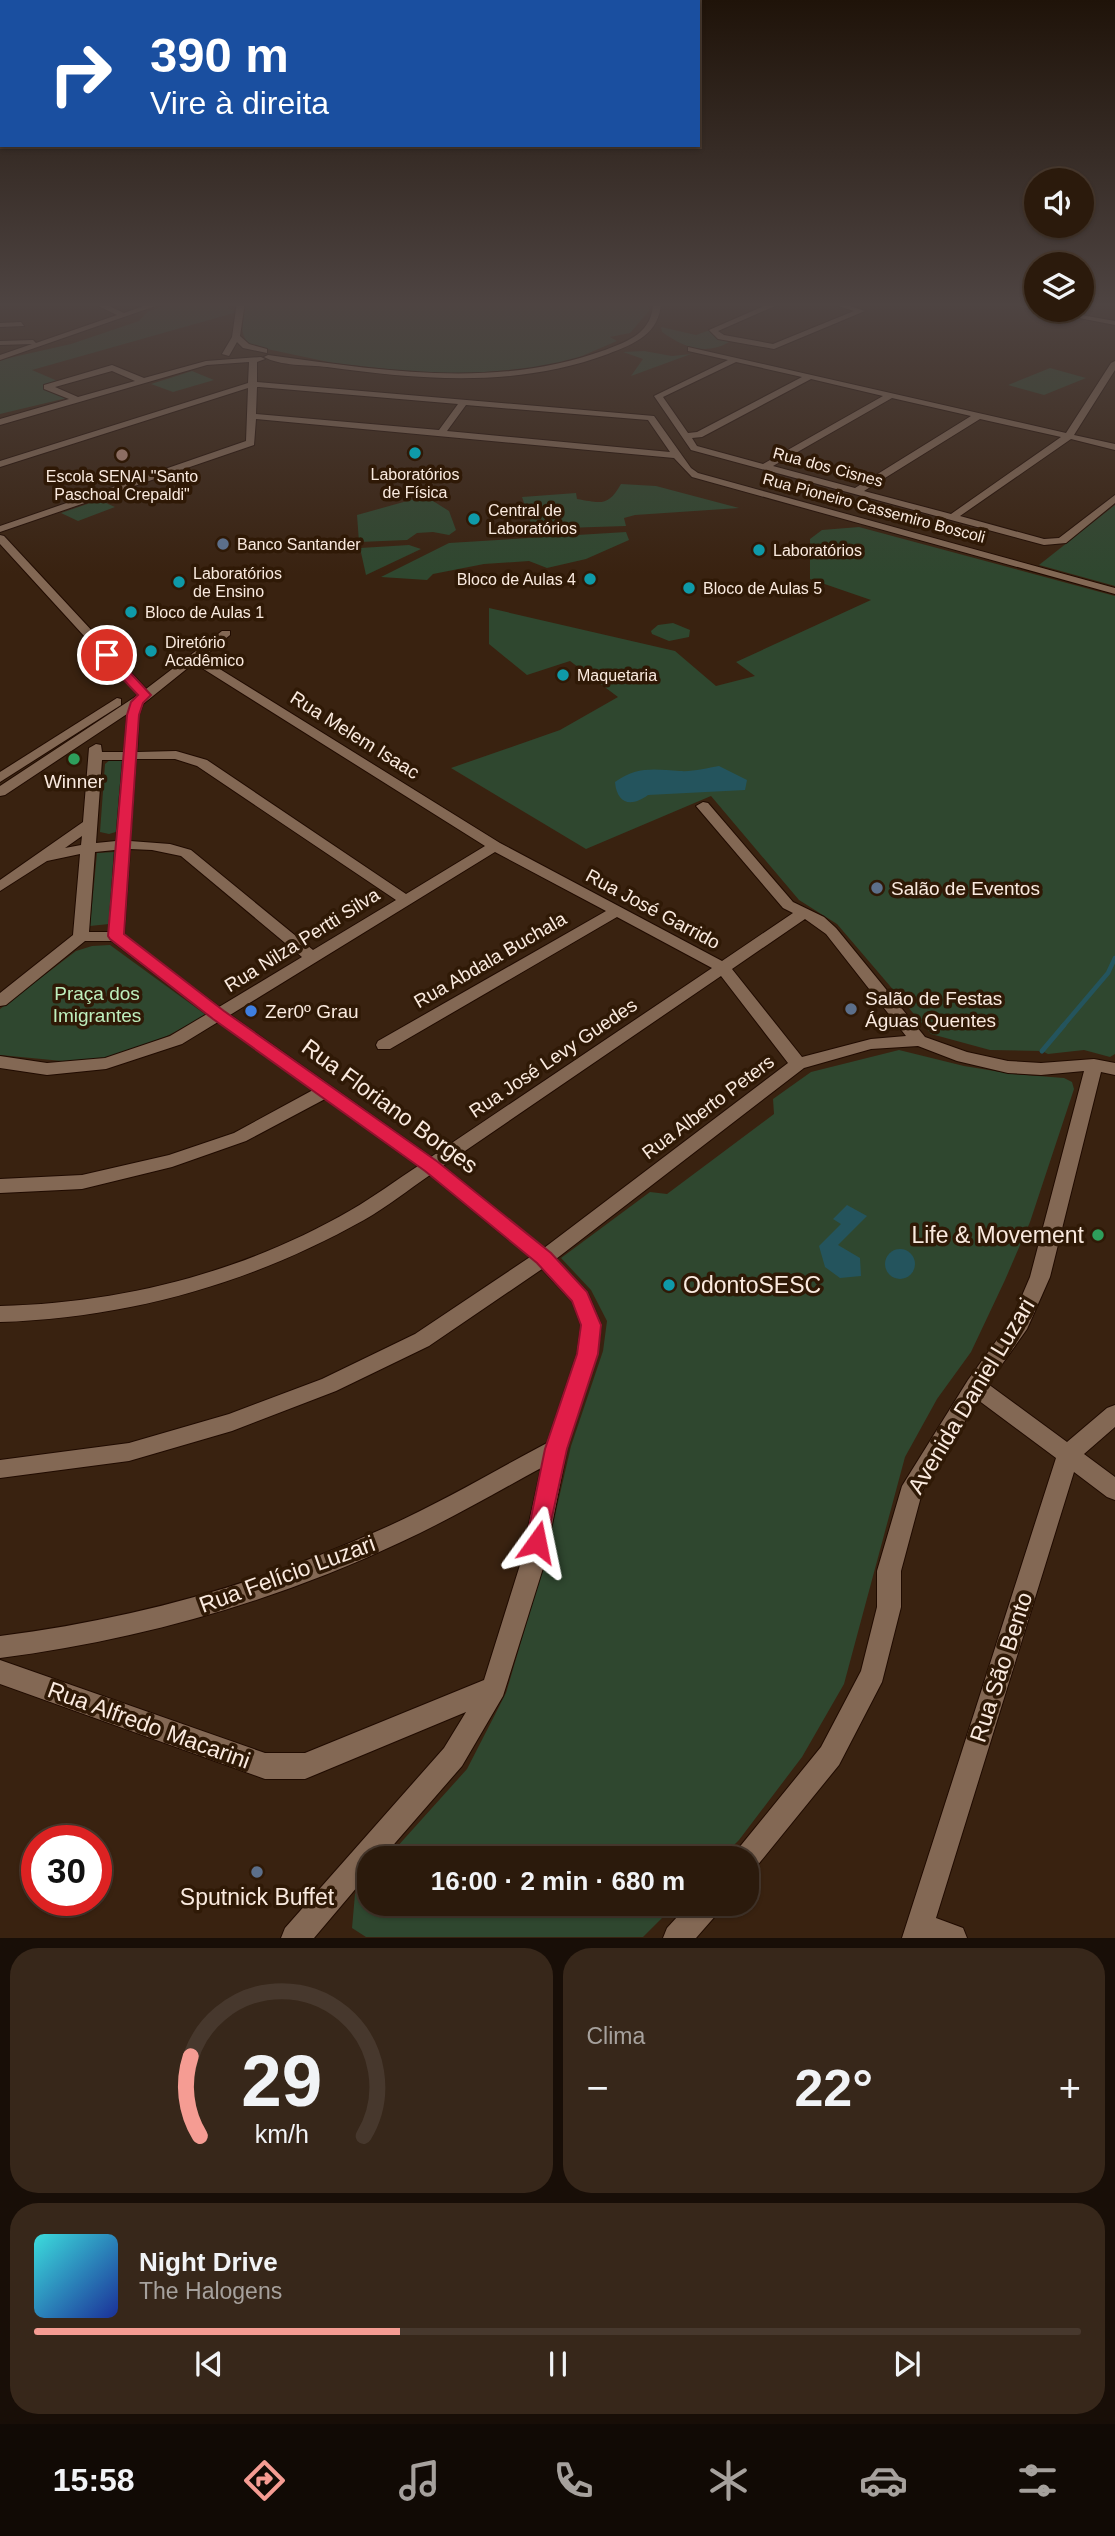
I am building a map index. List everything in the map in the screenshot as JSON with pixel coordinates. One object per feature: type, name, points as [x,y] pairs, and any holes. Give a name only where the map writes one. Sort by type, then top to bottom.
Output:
[{"type":"street","points":[[60,392],[76,399]]},
{"type":"street","points":[[0,422],[101,392]]},
{"type":"street","points":[[0,464],[228,392]]},
{"type":"street","points":[[0,528],[251,443],[252,392]]},
{"type":"street","points":[[441,434],[464,401],[448,392]]},
{"type":"street","name":"Rua dos Cisnes","points":[[666,392],[658,396],[694,448],[1055,543],[1062,541],[1115,498]]},
{"type":"street","points":[[685,436],[699,435],[780,392]]},
{"type":"street","points":[[875,392],[1115,447]]},
{"type":"street","points":[[953,517],[1068,437],[1096,392]]},
{"type":"street","points":[[766,467],[890,396]]},
{"type":"street","name":"Rua Pioneiro Cassemiro Boscoli","points":[[464,401],[651,418],[676,455],[695,475],[1115,591]]},
{"type":"street","points":[[251,416],[676,455]]},
{"type":"street","points":[[857,491],[978,416]]},
{"type":"street","points":[[0,538],[140,695]]},
{"type":"street","points":[[0,778],[106,709],[158,685],[226,633]]},
{"type":"street","name":"Rua Melem Isaac","points":[[194,658],[495,846]]},
{"type":"street","points":[[0,792],[97,729],[140,695]]},
{"type":"street","points":[[0,1001],[81,937],[116,936],[133,715],[140,695]]},
{"type":"street","points":[[81,937],[97,729],[106,709]]},
{"type":"street","points":[[95,756],[176,755],[202,763],[406,900]]},
{"type":"street","points":[[702,806],[788,905],[819,920],[831,931],[919,1041],[963,1057],[1007,1067],[1105,1067]]},
{"type":"street","points":[[0,887],[90,824]]},
{"type":"street","points":[[41,858],[123,846],[172,848],[186,853],[313,958]]},
{"type":"street","name":"Rua Nilza Pertti Silva","points":[[0,1062],[47,1069],[106,1063],[176,1040],[495,846]]},
{"type":"street","name":"Rua José Garrido","points":[[495,846],[723,968],[799,1064]]},
{"type":"street","name":"Rua Abdala Buchala","points":[[384,1045],[617,911]]},
{"type":"street","name":"Rua José Levy Guedes","points":[[0,1314],[29,1314],[124,1301],[226,1275],[358,1215],[804,913]]},
{"type":"street","name":"Rua Floriano Borges","points":[[116,936],[219,1015],[431,1166],[544,1258],[580,1297],[591,1325],[587,1354],[556,1449],[532,1565],[494,1688],[453,1757],[295,1937]]},
{"type":"street","name":"Rua Alberto Peters","points":[[0,1469],[130,1452],[244,1418],[329,1385],[422,1339],[544,1258],[799,1064],[871,1044],[919,1041]]},
{"type":"street","name":"Avenida Daniel Luzari","points":[[757,1846],[830,1756],[873,1674],[889,1607],[889,1571],[913,1486],[975,1385],[1020,1323],[1040,1278],[1105,1067]]},
{"type":"street","points":[[0,1185],[82,1182],[172,1161],[240,1136],[326,1091]]},
{"type":"street","points":[[975,1385],[1115,1490]]},
{"type":"street","points":[[1068,1455],[1115,1414]]},
{"type":"street","name":"Rua Felício Luzari","points":[[0,1647],[41,1643],[176,1614],[286,1579],[392,1535],[556,1449]]},
{"type":"street","name":"Rua São Bento","points":[[918,1931],[1068,1455]]},
{"type":"street","name":"Rua Alfredo Macarini","points":[[0,1672],[265,1766],[305,1766],[494,1688]]},
{"type":"street","points":[[677,1937],[696,1916]]},
{"type":"street","points":[[918,1931],[953,1937]]},
{"type":"green space","points":[[0,392],[55,392],[67,398],[0,414]]},
{"type":"green space","points":[[621,484],[656,486],[739,508],[635,515],[624,518],[626,526],[533,529],[522,497],[576,493],[577,499],[603,502],[612,497]]},
{"type":"green space","points":[[425,496],[449,511],[456,530],[449,535],[417,533],[407,540],[359,542],[357,515]]},
{"type":"green space","points":[[99,500],[115,507],[78,521],[61,513]]},
{"type":"green space","points":[[1115,505],[1115,586],[1039,565]]},
{"type":"green space","points":[[859,527],[1115,596],[1115,1054],[1110,1057],[1084,1050],[1048,1054],[1042,1051],[990,1050],[931,1034],[837,924],[799,900],[711,796],[586,849],[451,768],[560,730],[618,697],[570,661],[527,675],[489,644],[489,608],[675,651],[716,686],[755,676],[736,662],[871,600],[810,579],[810,539],[822,530]]},
{"type":"green space","points":[[626,532],[629,540],[586,559],[547,568],[529,561],[484,564],[433,574],[427,580],[381,577],[449,543]]},
{"type":"green space","points":[[409,545],[421,549],[366,575],[360,548]]},
{"type":"green space","points":[[673,623],[690,630],[689,637],[669,641],[652,634],[651,631],[658,625]]},
{"type":"green space","points":[[111,759],[123,759],[119,831],[109,834],[100,832],[105,764]]},
{"type":"green space","points":[[115,852],[109,924],[90,926],[97,853]]},
{"type":"green space","name":"Praça dos Imigrantes","points":[[110,945],[206,1015],[167,1036],[93,1064],[0,1055],[0,1009],[76,951],[92,946]]},
{"type":"green space","points":[[899,1050],[964,1066],[1013,1074],[1064,1078],[1072,1082],[1074,1089],[1030,1222],[1005,1280],[971,1352],[937,1399],[905,1457],[844,1684],[802,1757],[733,1846],[398,1846],[467,1769],[506,1693],[544,1563],[571,1446],[603,1351],[607,1321],[591,1290],[561,1258],[650,1192],[667,1194],[774,1114],[773,1099],[811,1072]]},
{"type":"green space","points":[[357,1892],[357,1916],[664,1916],[643,1937],[366,1937],[352,1928]]},
{"type":"water","points":[[719,766],[747,780],[745,790],[648,795],[626,802],[616,790],[615,782],[638,771],[689,771]]},
{"type":"water","points":[[847,1205],[867,1216],[838,1245],[860,1258],[861,1276],[840,1278],[825,1267],[819,1246],[841,1224],[833,1219]]},
{"type":"water","points":[[900,1249],[906,1250],[914,1258],[914,1270],[906,1278],[900,1279],[894,1278],[886,1270],[885,1264],[886,1258],[894,1250]]},
{"type":"waterway","points":[[1063,1026],[1108,973],[1115,958]]},
{"type":"waterway","points":[[1042,1051],[1064,1025]]},
{"type":"place","name":"Laboratórios de Física","points":[[415,453]]},
{"type":"place","name":"Escola SENAI \"Santo Paschoal Crepaldi\"","points":[[122,455]]},
{"type":"place","name":"Central de Laboratórios","points":[[474,519]]},
{"type":"place","name":"Banco Santander","points":[[223,544]]},
{"type":"place","name":"Laboratórios","points":[[759,550]]},
{"type":"place","name":"Bloco de Aulas 4","points":[[590,579]]},
{"type":"place","name":"Laboratórios de Ensino","points":[[179,582]]},
{"type":"place","name":"Bloco de Aulas 5","points":[[689,588]]},
{"type":"place","name":"Bloco de Aulas 1","points":[[131,612]]},
{"type":"place","name":"Diretório Acadêmico","points":[[151,651]]},
{"type":"place","name":"Maquetaria","points":[[563,675]]},
{"type":"place","name":"Winner","points":[[74,759]]},
{"type":"place","name":"Salão de Eventos","points":[[877,888]]},
{"type":"place","name":"Salão de Festas Águas Quentes","points":[[851,1009]]},
{"type":"place","name":"Zer0º Grau","points":[[251,1011]]},
{"type":"place","name":"Life & Movement","points":[[1098,1235]]},
{"type":"place","name":"OdontoSESC","points":[[669,1285]]},
{"type":"place","name":"Sputnick Buffet","points":[[257,1872]]},
{"type":"route","points":[[107,655],[145,695],[137,702],[133,715],[116,936],[219,1015],[431,1166],[544,1258],[580,1297],[591,1325],[587,1354],[556,1449],[537,1542]]}]
